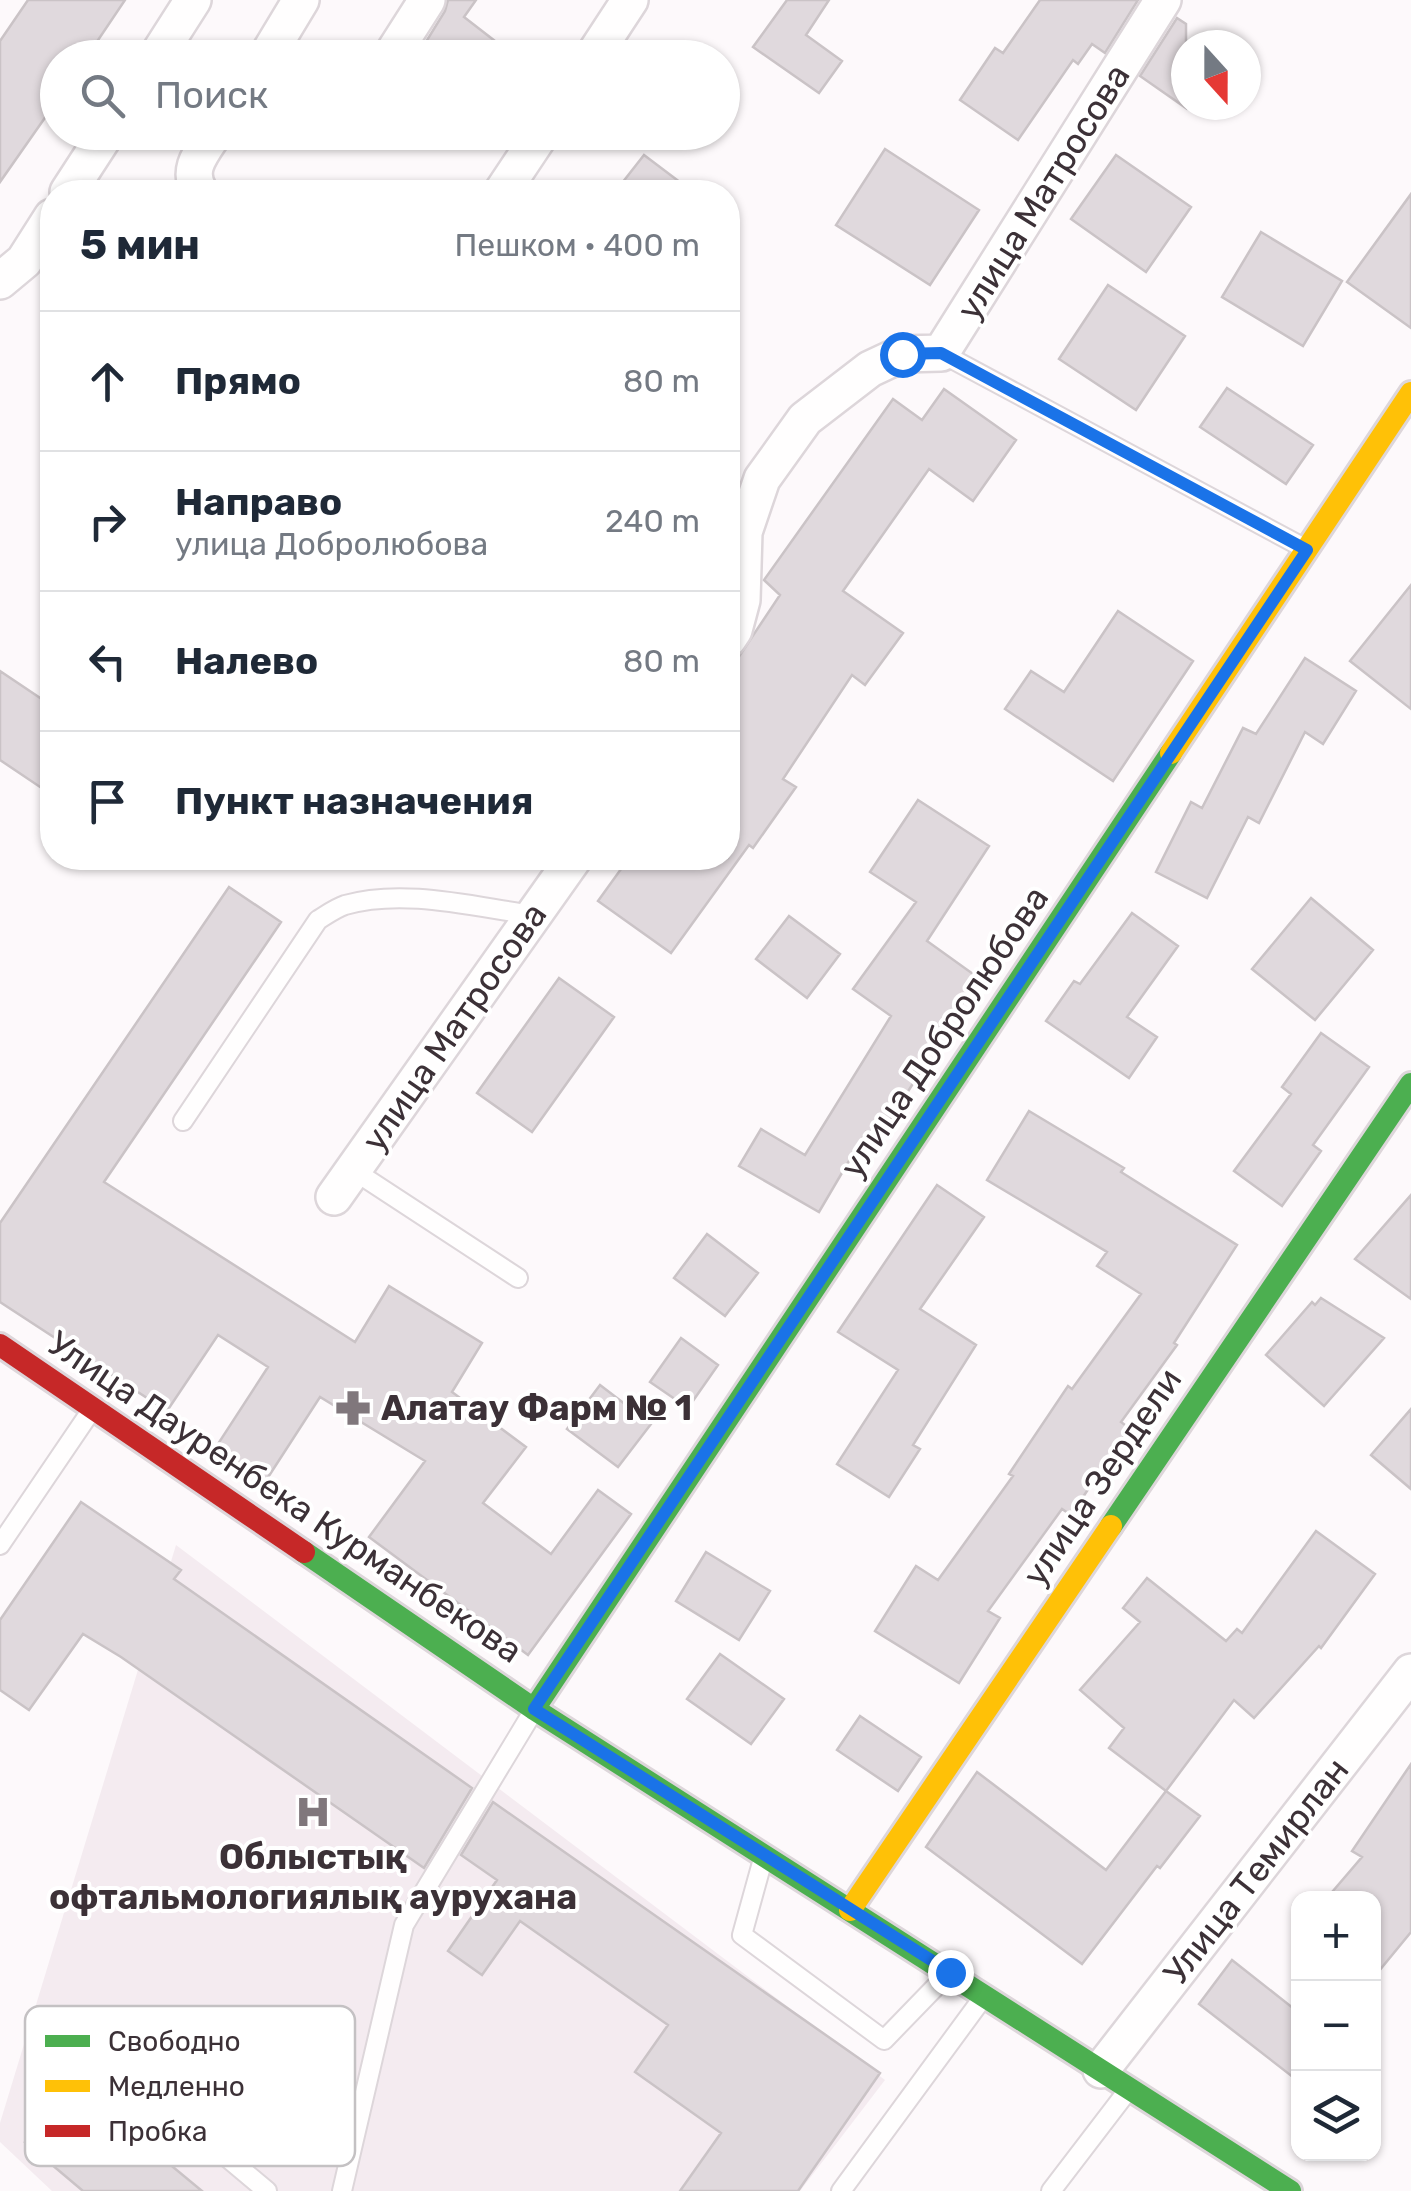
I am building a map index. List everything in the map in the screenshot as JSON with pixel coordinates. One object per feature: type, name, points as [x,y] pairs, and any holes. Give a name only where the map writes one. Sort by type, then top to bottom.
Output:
[{"type":"street","points":[[167,40],[193,0]]},
{"type":"street","points":[[277,40],[300,0]]},
{"type":"street","points":[[401,40],[427,0]]},
{"type":"street","points":[[604,40],[630,0]]},
{"type":"street","name":"улица Матросова","points":[[740,608],[744,532],[762,479],[805,419],[870,369],[902,354],[941,353],[1164,0]]},
{"type":"street","points":[[76,180],[95,150]]},
{"type":"street","points":[[192,180],[194,164],[203,150]]},
{"type":"street","points":[[510,180],[530,150]]},
{"type":"street","points":[[0,281],[24,262],[40,236]]},
{"type":"street","name":"улица Добролюбова","points":[[534,1709],[1411,393]]},
{"type":"street","name":"улица Матросова","points":[[343,1184],[566,870]]},
{"type":"street","name":"улица Зердели","points":[[850,1910],[1411,1084]]},
{"type":"street","name":"Улица Дауренбека Курманбекова","points":[[0,1345],[534,1709],[986,1994],[1252,2174],[1290,2191]]},
{"type":"street","name":"Улица Темирлан","points":[[1115,2079],[1411,1672]]},
{"type":"lane","points":[[941,353],[1307,550]]},
{"type":"lane","points":[[183,1121],[318,920],[343,906],[384,899],[434,901],[533,916]]},
{"type":"lane","points":[[343,1184],[518,1278]]},
{"type":"lane","points":[[0,1545],[93,1407]]},
{"type":"lane","points":[[355,2135],[404,1926],[534,1709]]},
{"type":"lane","points":[[764,1855],[742,1934],[884,2040],[950,1972]]},
{"type":"lane","points":[[842,2191],[986,1994]]},
{"type":"lane","points":[[1051,2191],[1115,2079]]},
{"type":"lane","points":[[236,2166],[266,2191]]},
{"type":"lane","points":[[342,2191],[348,2166]]},
{"type":"shaded area","name":"Облыстық офтальмологиялық аурухана","points":[[176,1545],[885,2080],[800,2191],[52,2191],[25,2166],[355,2166],[355,2006],[36,2006]]},
{"type":"shaded area","name":"Облыстық офтальмологиялық аурухана","points":[[25,2041],[25,2166],[0,2142],[0,2123]]},
{"type":"building","points":[[28,0],[125,0],[98,40],[40,40],[40,125],[0,182],[0,41]]},
{"type":"building","points":[[448,0],[476,0],[464,17],[494,40],[427,40]]},
{"type":"building","points":[[787,0],[829,0],[806,35],[842,61],[819,93],[753,47]]},
{"type":"building","points":[[1040,0],[1138,0],[1105,53],[1092,44],[1078,64],[1073,60],[1018,140],[960,100],[995,48],[1003,53]]},
{"type":"building","points":[[1177,18],[1186,24],[1186,30],[1171,30],[1171,98],[1140,76]]},
{"type":"building","points":[[885,149],[979,210],[930,285],[836,225]]},
{"type":"building","points":[[644,155],[677,180],[624,180]]},
{"type":"building","points":[[1116,155],[1191,207],[1146,272],[1071,219]]},
{"type":"building","points":[[1411,194],[1411,328],[1347,282]]},
{"type":"building","points":[[1261,232],[1342,281],[1303,346],[1222,297]]},
{"type":"building","points":[[1108,285],[1185,336],[1136,410],[1059,359]]},
{"type":"building","points":[[1227,388],[1313,445],[1286,484],[1200,427]]},
{"type":"building","points":[[944,389],[1016,440],[973,501],[929,469],[843,591],[903,633],[865,685],[852,675],[783,779],[796,787],[753,848],[749,845],[740,857],[740,655],[780,595],[764,580],[893,399],[922,420]]},
{"type":"building","points":[[1411,585],[1411,709],[1350,661]]},
{"type":"building","points":[[1118,611],[1193,661],[1113,781],[1005,709],[1031,671],[1064,692]]},
{"type":"building","points":[[1305,658],[1356,691],[1323,744],[1305,732],[1259,823],[1248,817],[1207,898],[1156,872],[1191,802],[1202,808],[1243,728],[1256,734]]},
{"type":"building","points":[[0,671],[40,698],[40,787],[0,760]]},
{"type":"building","points":[[918,800],[989,846],[927,941],[980,979],[914,1070],[919,1074],[878,1139],[866,1132],[819,1212],[739,1166],[761,1129],[805,1155],[891,1016],[853,989],[916,902],[870,872]]},
{"type":"building","points":[[620,870],[731,870],[671,953],[598,901]]},
{"type":"building","points":[[229,887],[281,922],[104,1182],[355,1342],[389,1286],[482,1343],[452,1392],[526,1447],[483,1503],[551,1554],[598,1490],[631,1514],[528,1655],[369,1537],[425,1461],[320,1397],[265,1482],[214,1450],[268,1367],[218,1335],[167,1411],[0,1302],[0,1223]]},
{"type":"building","points":[[1311,898],[1373,950],[1315,1020],[1252,969]]},
{"type":"building","points":[[1132,913],[1178,946],[1127,1017],[1157,1037],[1129,1078],[1046,1021],[1074,981],[1080,984]]},
{"type":"building","points":[[789,916],[840,954],[807,998],[756,959]]},
{"type":"building","points":[[559,978],[614,1017],[532,1132],[477,1093]]},
{"type":"building","points":[[1321,1033],[1369,1067],[1313,1145],[1321,1151],[1282,1206],[1234,1171],[1291,1094],[1282,1087]]},
{"type":"building","points":[[1029,1111],[1124,1168],[1121,1172],[1237,1245],[1174,1343],[1177,1345],[1121,1422],[1129,1428],[1071,1515],[1062,1509],[988,1611],[1000,1618],[959,1683],[875,1631],[916,1566],[938,1580],[1013,1476],[1009,1474],[1068,1386],[1072,1389],[1141,1294],[1097,1266],[1107,1252],[987,1180]]},
{"type":"building","points":[[937,1185],[984,1217],[920,1309],[976,1345],[913,1445],[920,1449],[889,1497],[837,1464],[898,1370],[838,1332]]},
{"type":"building","points":[[1411,1195],[1411,1299],[1355,1259]]},
{"type":"building","points":[[707,1234],[758,1273],[725,1316],[674,1278]]},
{"type":"building","points":[[1321,1298],[1384,1338],[1324,1406],[1266,1355],[1312,1302],[1315,1305]]},
{"type":"building","points":[[681,1338],[718,1365],[688,1408],[650,1382]]},
{"type":"building","points":[[600,1385],[651,1424],[618,1467],[567,1429]]},
{"type":"building","points":[[1411,1409],[1411,1489],[1371,1455]]},
{"type":"building","points":[[81,1502],[181,1570],[174,1579],[472,1788],[424,1868],[83,1634],[29,1710],[0,1690],[0,1620]]},
{"type":"building","points":[[1316,1531],[1375,1574],[1321,1648],[1254,1718],[1234,1700],[1166,1791],[1109,1748],[1124,1728],[1080,1690],[1140,1622],[1123,1608],[1147,1578],[1226,1641],[1237,1629],[1242,1633]]},
{"type":"building","points":[[706,1552],[770,1591],[739,1640],[676,1601]]},
{"type":"building","points":[[720,1654],[784,1699],[751,1744],[687,1699]]},
{"type":"building","points":[[860,1716],[921,1757],[898,1791],[837,1750]]},
{"type":"building","points":[[1411,1764],[1411,1932],[1381,1968],[1381,1891],[1333,1891],[1362,1857],[1352,1851]]},
{"type":"building","points":[[977,1772],[1106,1870],[1166,1791],[1200,1816],[1082,1964],[926,1847]]},
{"type":"building","points":[[493,1802],[880,2073],[798,2191],[680,2191],[721,2133],[635,2072],[668,2025],[520,1921],[482,1975],[448,1951],[497,1880],[461,1855]]},
{"type":"building","points":[[1232,1960],[1291,2006],[1291,2076],[1199,2004]]},
{"type":"building","points":[[53,2166],[172,2166],[202,2191],[83,2191]]},
{"type":"traffic: fast","points":[[534,1709],[1171,753]]},
{"type":"traffic: fast","points":[[1111,1526],[1411,1084]]},
{"type":"traffic: fast","points":[[304,1552],[534,1709],[1290,2191]]},
{"type":"traffic: slow","points":[[1171,753],[1411,393]]},
{"type":"traffic: slow","points":[[850,1910],[1111,1526]]},
{"type":"traffic: jam","points":[[0,1345],[304,1552]]},
{"type":"place","name":"Алатау Фарм № 1","points":[[353,1408]]},
{"type":"place","name":"Облыстық офтальмологиялық аурухана","points":[[313,1812]]},
{"type":"route","points":[[902,354],[941,353],[1307,550],[534,1709],[950,1972]]}]
